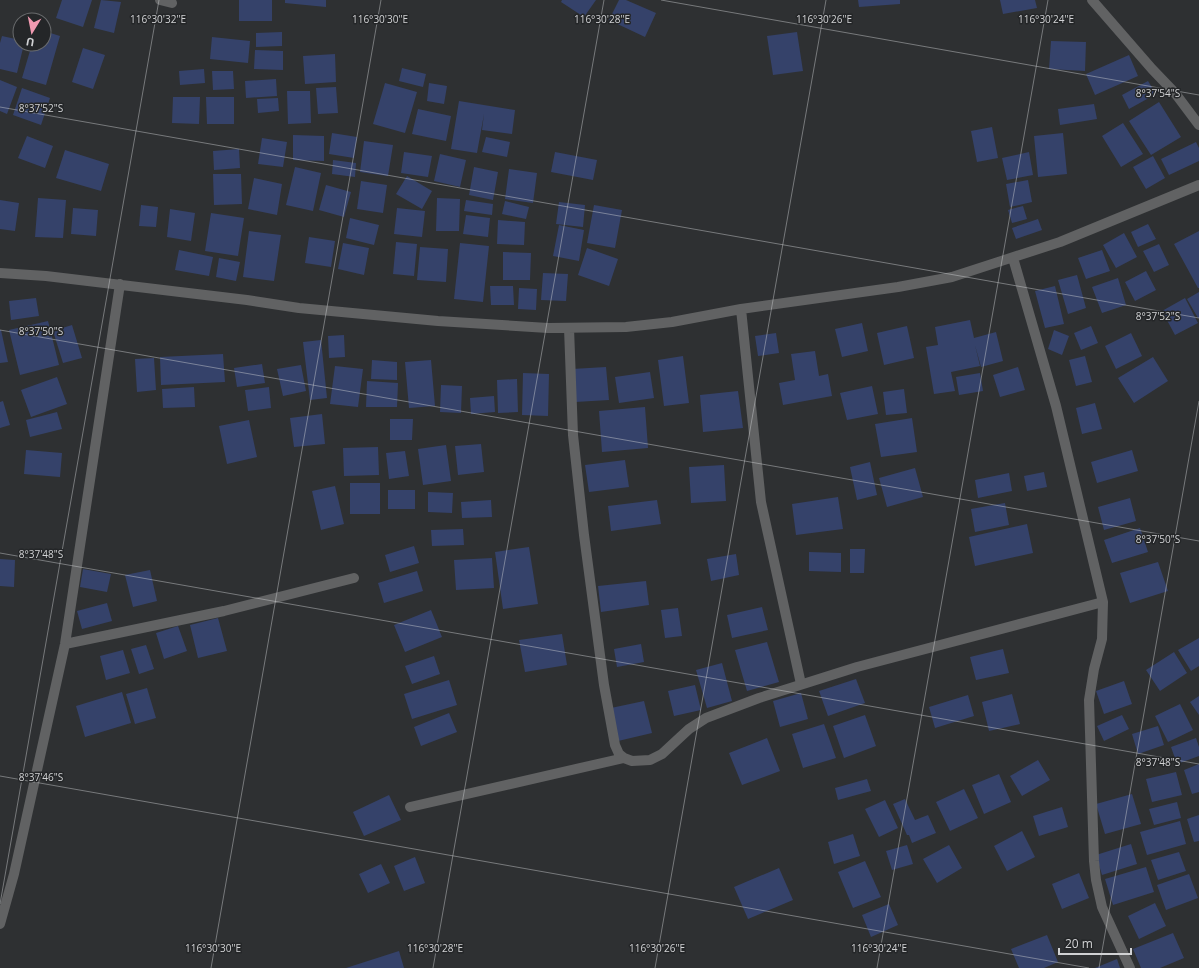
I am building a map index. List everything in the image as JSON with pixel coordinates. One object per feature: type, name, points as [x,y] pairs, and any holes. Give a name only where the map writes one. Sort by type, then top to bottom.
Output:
[{"type":"street","points":[[160,0],[172,3]]},
{"type":"street","points":[[1092,0],[1175,93],[1199,125]]},
{"type":"street","points":[[0,273],[46,276],[120,284],[299,308],[438,321],[504,326],[569,328],[626,327],[672,322],[741,309],[898,287],[952,277],[1060,242],[1199,185]]},
{"type":"street","points":[[1013,258],[1056,406],[1102,602],[1102,639],[1094,669],[1089,700],[1094,861],[1096,880],[1102,907],[1130,968]]},
{"type":"street","points":[[0,924],[15,866],[65,644],[120,284]]},
{"type":"street","points":[[741,309],[761,502],[801,684]]},
{"type":"street","points":[[569,328],[573,435],[584,534],[604,685],[615,745],[619,754],[624,758],[632,761],[650,760],[662,754],[689,729],[706,718],[801,684],[857,667],[1102,602]]},
{"type":"street","points":[[65,644],[224,611],[354,578]]},
{"type":"street","points":[[410,807],[624,758]]},
{"type":"building","points":[[62,0],[92,0],[83,27],[56,18]]},
{"type":"building","points":[[101,0],[121,2],[114,33],[94,28]]},
{"type":"building","points":[[239,0],[272,0],[272,21],[239,21]]},
{"type":"building","points":[[285,0],[326,0],[326,7],[285,3]]},
{"type":"building","points":[[562,0],[596,0],[584,17],[561,2]]},
{"type":"building","points":[[619,0],[626,0],[656,13],[645,37],[609,20]]},
{"type":"building","points":[[858,0],[900,0],[900,4],[859,7]]},
{"type":"building","points":[[1000,0],[1035,0],[1037,8],[1003,14]]},
{"type":"building","points":[[282,32],[282,46],[256,47],[256,33]]},
{"type":"building","points":[[797,32],[803,71],[773,75],[767,36]]},
{"type":"building","points":[[52,34],[60,36],[46,85],[22,78],[30,52],[52,52]]},
{"type":"building","points":[[2,36],[12,38],[12,52],[22,52],[17,73],[0,69],[0,43]]},
{"type":"building","points":[[212,37],[250,41],[248,63],[210,59]]},
{"type":"building","points":[[1051,41],[1086,42],[1085,71],[1049,69]]},
{"type":"building","points":[[83,48],[105,55],[93,89],[72,82]]},
{"type":"building","points":[[255,50],[283,51],[283,70],[254,69]]},
{"type":"building","points":[[335,54],[336,82],[305,84],[303,56]]},
{"type":"building","points":[[1129,55],[1138,76],[1095,95],[1086,74]]},
{"type":"building","points":[[402,68],[426,74],[423,87],[399,81]]},
{"type":"building","points":[[204,69],[205,83],[180,85],[179,71]]},
{"type":"building","points":[[212,71],[233,71],[234,89],[213,90]]},
{"type":"building","points":[[276,79],[277,96],[246,98],[245,81]]},
{"type":"building","points":[[0,80],[17,87],[7,114],[0,111]]},
{"type":"building","points":[[1148,81],[1156,94],[1129,109],[1122,95]]},
{"type":"building","points":[[385,83],[417,92],[405,133],[373,124]]},
{"type":"building","points":[[429,83],[447,86],[444,104],[427,101]]},
{"type":"building","points":[[336,87],[338,113],[318,114],[316,88]]},
{"type":"building","points":[[22,88],[50,98],[41,125],[13,115]]},
{"type":"building","points":[[287,91],[310,91],[311,123],[288,124]]},
{"type":"building","points":[[173,97],[200,97],[199,124],[172,123]]},
{"type":"building","points":[[206,97],[234,97],[234,124],[207,124]]},
{"type":"building","points":[[278,98],[279,111],[258,113],[257,99]]},
{"type":"building","points":[[459,101],[515,110],[512,134],[482,130],[484,114],[477,153],[451,149]]},
{"type":"building","points":[[1159,102],[1181,137],[1151,155],[1129,121]]},
{"type":"building","points":[[1094,104],[1097,119],[1060,125],[1058,109]]},
{"type":"building","points":[[418,109],[451,116],[446,141],[412,134]]},
{"type":"building","points":[[1123,123],[1143,154],[1121,167],[1102,136]]},
{"type":"building","points":[[992,127],[998,158],[977,162],[971,131]]},
{"type":"building","points":[[332,133],[357,137],[354,158],[329,154]]},
{"type":"building","points":[[1063,133],[1067,174],[1038,177],[1034,136]]},
{"type":"building","points":[[293,135],[324,136],[324,161],[293,160]]},
{"type":"building","points":[[27,136],[53,146],[45,168],[18,158]]},
{"type":"building","points":[[486,137],[510,142],[507,157],[482,152]]},
{"type":"building","points":[[262,138],[287,142],[283,167],[258,164]]},
{"type":"building","points":[[364,141],[393,145],[388,176],[360,172]]},
{"type":"building","points":[[1196,142],[1199,148],[1199,161],[1169,175],[1161,159]]},
{"type":"building","points":[[239,149],[240,168],[214,170],[213,151]]},
{"type":"building","points":[[65,150],[109,164],[101,191],[56,178]]},
{"type":"building","points":[[404,152],[432,156],[428,177],[401,173]]},
{"type":"building","points":[[555,152],[597,160],[593,180],[551,172]]},
{"type":"building","points":[[1029,152],[1033,175],[1007,180],[1002,158]]},
{"type":"building","points":[[440,154],[466,160],[460,187],[434,181]]},
{"type":"building","points":[[1153,156],[1165,178],[1146,189],[1133,167]]},
{"type":"building","points":[[333,160],[356,163],[355,177],[332,174]]},
{"type":"building","points":[[295,167],[321,173],[313,211],[286,205]]},
{"type":"building","points":[[474,167],[498,172],[493,200],[469,195]]},
{"type":"building","points":[[509,169],[537,173],[533,203],[505,199]]},
{"type":"building","points":[[213,174],[241,174],[242,204],[214,205]]},
{"type":"building","points":[[407,176],[432,191],[422,209],[396,194]]},
{"type":"building","points":[[254,178],[282,184],[277,215],[248,209]]},
{"type":"building","points":[[1028,180],[1032,202],[1010,207],[1006,184]]},
{"type":"building","points":[[361,181],[387,185],[383,213],[357,209]]},
{"type":"building","points":[[326,185],[351,192],[344,217],[319,210]]},
{"type":"building","points":[[38,198],[66,200],[63,238],[35,237]]},
{"type":"building","points":[[437,198],[460,199],[459,231],[436,231]]},
{"type":"building","points":[[0,200],[19,203],[15,231],[0,229]]},
{"type":"building","points":[[466,200],[493,204],[492,215],[464,211]]},
{"type":"building","points":[[505,201],[529,207],[526,219],[502,214]]},
{"type":"building","points":[[559,202],[585,205],[583,227],[556,224]]},
{"type":"building","points":[[141,205],[158,207],[156,227],[139,226]]},
{"type":"building","points":[[594,205],[622,210],[615,248],[587,243]]},
{"type":"building","points":[[1023,206],[1027,219],[1012,223],[1008,210]]},
{"type":"building","points":[[73,208],[98,210],[96,236],[71,234]]},
{"type":"building","points":[[397,208],[425,211],[422,237],[394,234]]},
{"type":"building","points":[[170,209],[195,213],[191,241],[167,237]]},
{"type":"building","points":[[211,213],[244,218],[238,256],[205,251]]},
{"type":"building","points":[[466,215],[490,218],[488,237],[463,234]]},
{"type":"building","points":[[350,218],[379,225],[374,245],[346,238]]},
{"type":"building","points":[[1038,219],[1042,230],[1016,239],[1012,228]]},
{"type":"building","points":[[498,220],[525,222],[524,245],[497,244]]},
{"type":"building","points":[[1148,224],[1156,239],[1138,247],[1131,232]]},
{"type":"building","points":[[559,225],[584,230],[579,261],[553,256]]},
{"type":"building","points":[[249,231],[281,235],[274,281],[243,277]]},
{"type":"building","points":[[1199,231],[1199,288],[1198,288],[1174,244]]},
{"type":"building","points":[[1124,233],[1137,257],[1116,268],[1103,245]]},
{"type":"building","points":[[309,237],[335,241],[331,267],[305,263]]},
{"type":"building","points":[[396,242],[417,244],[414,276],[393,274]]},
{"type":"building","points":[[343,243],[369,248],[364,275],[338,269]]},
{"type":"building","points":[[460,243],[489,246],[483,302],[454,299]]},
{"type":"building","points":[[1159,244],[1169,265],[1154,272],[1143,251]]},
{"type":"building","points":[[420,247],[448,249],[446,282],[417,280]]},
{"type":"building","points":[[587,248],[618,259],[609,286],[578,275]]},
{"type":"building","points":[[179,250],[213,257],[209,276],[175,270]]},
{"type":"building","points":[[1102,250],[1110,271],[1086,279],[1078,258]]},
{"type":"building","points":[[503,252],[531,253],[530,280],[503,280]]},
{"type":"building","points":[[219,258],[240,262],[236,281],[216,277]]},
{"type":"building","points":[[1146,271],[1156,290],[1135,301],[1125,282]]},
{"type":"building","points":[[543,273],[568,274],[566,301],[541,300]]},
{"type":"building","points":[[1077,275],[1086,308],[1068,314],[1058,280]]},
{"type":"building","points":[[1118,278],[1126,305],[1102,313],[1092,287]]},
{"type":"building","points":[[490,286],[513,286],[514,305],[491,305]]},
{"type":"building","points":[[1055,286],[1064,324],[1045,328],[1035,291]]},
{"type":"building","points":[[519,288],[537,289],[536,310],[518,309]]},
{"type":"building","points":[[1199,292],[1199,318],[1198,318],[1187,299]]},
{"type":"building","points":[[36,298],[39,316],[11,320],[9,301]]},
{"type":"building","points":[[1185,298],[1198,323],[1175,335],[1162,311]]},
{"type":"building","points":[[970,320],[974,338],[996,332],[1003,361],[981,367],[975,345],[980,366],[951,372],[955,391],[934,394],[926,347],[938,345],[935,327]]},
{"type":"building","points":[[48,321],[59,365],[20,375],[9,330]]},
{"type":"building","points":[[862,323],[868,351],[842,357],[835,329]]},
{"type":"building","points":[[72,325],[82,358],[63,363],[53,331]]},
{"type":"building","points":[[907,326],[914,358],[884,365],[877,333]]},
{"type":"building","points":[[1091,326],[1098,343],[1081,350],[1074,333]]},
{"type":"building","points":[[0,330],[8,362],[0,363]]},
{"type":"building","points":[[1054,330],[1069,336],[1062,355],[1048,349]]},
{"type":"building","points":[[776,333],[779,353],[758,356],[755,336]]},
{"type":"building","points":[[1131,333],[1142,356],[1116,369],[1105,346]]},
{"type":"building","points":[[344,335],[345,357],[329,358],[328,336]]},
{"type":"building","points":[[321,340],[327,398],[310,400],[303,342]]},
{"type":"building","points":[[815,351],[819,376],[828,374],[832,396],[783,405],[779,383],[795,380],[791,354]]},
{"type":"building","points":[[223,354],[225,382],[161,385],[160,357]]},
{"type":"building","points":[[683,356],[689,403],[664,406],[658,360]]},
{"type":"building","points":[[1085,356],[1092,382],[1076,386],[1069,360]]},
{"type":"building","points":[[1153,357],[1168,381],[1134,403],[1118,378]]},
{"type":"building","points":[[154,358],[156,390],[137,392],[135,359]]},
{"type":"building","points":[[372,360],[397,362],[397,380],[371,379]]},
{"type":"building","points":[[431,360],[435,406],[409,408],[405,362]]},
{"type":"building","points":[[262,364],[265,383],[237,387],[234,368]]},
{"type":"building","points":[[301,365],[306,391],[283,396],[277,369]]},
{"type":"building","points":[[335,366],[363,369],[358,407],[330,404]]},
{"type":"building","points":[[606,367],[609,400],[575,402],[572,369]]},
{"type":"building","points":[[1018,367],[1025,390],[1000,397],[993,375]]},
{"type":"building","points":[[650,372],[654,398],[619,403],[615,377]]},
{"type":"building","points":[[523,373],[549,374],[548,416],[522,415]]},
{"type":"building","points":[[980,373],[983,391],[959,395],[956,377]]},
{"type":"building","points":[[57,377],[67,404],[31,417],[21,390]]},
{"type":"building","points":[[517,379],[518,412],[498,413],[497,380]]},
{"type":"building","points":[[367,381],[398,383],[397,407],[366,407]]},
{"type":"building","points":[[441,385],[462,386],[461,413],[440,412]]},
{"type":"building","points":[[872,386],[878,414],[847,420],[840,393]]},
{"type":"building","points":[[194,387],[195,407],[163,408],[162,389]]},
{"type":"building","points":[[269,387],[271,408],[248,411],[245,390]]},
{"type":"building","points":[[904,389],[907,413],[886,415],[883,392]]},
{"type":"building","points":[[738,391],[743,428],[703,432],[700,395]]},
{"type":"building","points":[[494,396],[495,412],[471,414],[470,398]]},
{"type":"building","points":[[3,401],[10,425],[0,428],[0,402]]},
{"type":"building","points":[[1095,403],[1102,429],[1082,434],[1076,408]]},
{"type":"building","points":[[645,407],[648,448],[602,452],[599,411]]},
{"type":"building","points":[[57,412],[62,429],[30,437],[26,420]]},
{"type":"building","points":[[322,414],[325,444],[294,447],[290,418]]},
{"type":"building","points":[[912,418],[917,452],[881,457],[875,424]]},
{"type":"building","points":[[390,419],[413,419],[412,440],[390,440]]},
{"type":"building","points":[[249,420],[257,457],[227,464],[219,426]]},
{"type":"building","points":[[481,444],[484,472],[458,475],[455,446]]},
{"type":"building","points":[[446,445],[451,481],[423,485],[418,449]]},
{"type":"building","points":[[378,447],[379,475],[344,476],[343,448]]},
{"type":"building","points":[[26,450],[62,453],[60,477],[24,474]]},
{"type":"building","points":[[1132,450],[1138,471],[1097,483],[1091,462]]},
{"type":"building","points":[[405,451],[409,476],[389,479],[386,453]]},
{"type":"building","points":[[625,460],[629,487],[589,492],[585,465]]},
{"type":"building","points":[[870,462],[877,495],[857,500],[850,467]]},
{"type":"building","points":[[724,465],[726,501],[691,503],[689,467]]},
{"type":"building","points":[[915,468],[923,497],[887,507],[879,478]]},
{"type":"building","points":[[1044,472],[1047,487],[1027,491],[1024,476]]},
{"type":"building","points":[[1009,473],[1012,491],[978,498],[975,480]]},
{"type":"building","points":[[350,483],[380,483],[380,514],[350,514]]},
{"type":"building","points":[[335,486],[344,524],[321,530],[312,491]]},
{"type":"building","points":[[388,490],[415,490],[415,509],[388,509]]},
{"type":"building","points":[[428,492],[453,493],[452,513],[428,512]]},
{"type":"building","points":[[838,497],[843,529],[796,535],[792,504]]},
{"type":"building","points":[[1130,498],[1136,521],[1104,530],[1098,507]]},
{"type":"building","points":[[491,500],[492,517],[462,518],[461,502]]},
{"type":"building","points":[[657,500],[661,524],[611,531],[608,506]]},
{"type":"building","points":[[1005,503],[1009,525],[975,532],[971,509]]},
{"type":"building","points":[[1027,524],[1033,553],[975,566],[969,537]]},
{"type":"building","points":[[1140,528],[1148,552],[1112,563],[1104,540]]},
{"type":"building","points":[[463,529],[464,545],[432,546],[431,530]]},
{"type":"building","points":[[414,546],[419,563],[390,572],[385,555]]},
{"type":"building","points":[[529,547],[538,604],[503,609],[495,552]]},
{"type":"building","points":[[850,549],[865,549],[864,573],[850,573]]},
{"type":"building","points":[[809,552],[841,553],[841,572],[809,571]]},
{"type":"building","points":[[736,554],[739,575],[711,581],[707,559]]},
{"type":"building","points":[[492,558],[494,588],[456,590],[454,560]]},
{"type":"building","points":[[0,559],[15,560],[14,587],[0,586]]},
{"type":"building","points":[[1158,562],[1168,591],[1130,603],[1120,573]]},
{"type":"building","points":[[83,569],[111,574],[107,592],[80,587]]},
{"type":"building","points":[[150,570],[157,601],[133,607],[125,575]]},
{"type":"building","points":[[417,571],[423,591],[384,603],[378,583]]},
{"type":"building","points":[[646,581],[649,605],[601,612],[598,586]]},
{"type":"building","points":[[107,603],[112,621],[82,629],[77,611]]},
{"type":"building","points":[[762,607],[768,630],[732,638],[727,615]]},
{"type":"building","points":[[678,608],[682,636],[665,638],[661,610]]},
{"type":"building","points":[[431,610],[442,637],[405,652],[394,625]]},
{"type":"building","points":[[218,618],[227,651],[198,658],[190,625]]},
{"type":"building","points":[[178,626],[187,651],[164,659],[156,633]]},
{"type":"building","points":[[562,634],[567,665],[525,672],[519,640]]},
{"type":"building","points":[[1199,638],[1199,666],[1191,671],[1178,650]]},
{"type":"building","points":[[767,642],[779,682],[747,691],[735,650]]},
{"type":"building","points":[[641,644],[644,662],[617,667],[614,649]]},
{"type":"building","points":[[146,645],[154,669],[139,674],[131,649]]},
{"type":"building","points":[[1003,649],[1009,673],[976,680],[970,657]]},
{"type":"building","points":[[123,650],[130,673],[106,680],[100,656]]},
{"type":"building","points":[[1174,652],[1187,673],[1160,691],[1146,670]]},
{"type":"building","points":[[434,656],[440,674],[412,684],[405,666]]},
{"type":"building","points":[[722,663],[732,701],[707,708],[696,670]]},
{"type":"building","points":[[856,679],[865,703],[828,716],[819,691]]},
{"type":"building","points":[[449,680],[457,705],[412,719],[404,694]]},
{"type":"building","points":[[1124,681],[1132,704],[1104,714],[1096,691]]},
{"type":"building","points":[[695,685],[701,710],[674,716],[668,691]]},
{"type":"building","points":[[147,688],[156,718],[135,724],[126,694]]},
{"type":"building","points":[[122,692],[131,723],[85,737],[76,706]]},
{"type":"building","points":[[801,693],[808,719],[780,727],[773,701]]},
{"type":"building","points":[[1012,694],[1020,724],[989,731],[982,702]]},
{"type":"building","points":[[968,695],[974,716],[935,728],[929,707]]},
{"type":"building","points":[[1199,696],[1199,715],[1190,702]]},
{"type":"building","points":[[644,701],[652,733],[618,741],[611,708]]},
{"type":"building","points":[[1180,704],[1193,730],[1168,742],[1155,716]]},
{"type":"building","points":[[449,713],[457,732],[421,746],[414,727]]},
{"type":"building","points":[[865,715],[876,746],[844,758],[833,726]]},
{"type":"building","points":[[1122,715],[1129,729],[1104,741],[1097,726]]},
{"type":"building","points":[[824,724],[836,758],[803,768],[792,734]]},
{"type":"building","points":[[1158,726],[1164,745],[1138,754],[1132,734]]},
{"type":"building","points":[[767,738],[780,771],[742,785],[729,753]]},
{"type":"building","points":[[1196,738],[1199,747],[1199,756],[1177,764],[1171,747]]},
{"type":"building","points":[[1038,760],[1050,780],[1022,796],[1010,776]]},
{"type":"building","points":[[1199,764],[1199,792],[1192,794],[1184,770]]},
{"type":"building","points":[[1176,772],[1182,795],[1152,802],[1146,779]]},
{"type":"building","points":[[999,774],[1011,802],[984,814],[972,785]]},
{"type":"building","points":[[867,779],[871,791],[838,800],[835,788]]},
{"type":"building","points":[[964,789],[978,818],[950,831],[936,802]]},
{"type":"building","points":[[1132,794],[1141,824],[1105,834],[1096,804]]},
{"type":"building","points":[[389,795],[401,820],[364,836],[353,812]]},
{"type":"building","points":[[905,799],[915,820],[928,815],[936,833],[912,843],[893,804]]},
{"type":"building","points":[[885,800],[898,828],[879,837],[865,809]]},
{"type":"building","points":[[1177,802],[1181,818],[1154,825],[1149,809]]},
{"type":"building","points":[[1062,807],[1068,827],[1039,836],[1033,816]]},
{"type":"building","points":[[1199,815],[1199,841],[1194,842],[1187,819]]},
{"type":"building","points":[[1180,821],[1186,844],[1147,855],[1140,832]]},
{"type":"building","points":[[1022,831],[1035,857],[1007,871],[994,846]]},
{"type":"building","points":[[853,834],[860,856],[834,864],[828,842]]},
{"type":"building","points":[[1131,844],[1137,864],[1102,875],[1096,855]]},
{"type":"building","points":[[907,845],[913,864],[892,870],[886,851]]},
{"type":"building","points":[[949,845],[962,868],[937,883],[923,859]]},
{"type":"building","points":[[1179,852],[1186,871],[1158,880],[1151,860]]},
{"type":"building","points":[[415,857],[425,883],[404,891],[394,866]]},
{"type":"building","points":[[865,861],[881,897],[853,908],[838,872]]},
{"type":"building","points":[[381,864],[390,883],[368,893],[359,874]]},
{"type":"building","points":[[1146,867],[1154,892],[1113,905],[1105,879]]},
{"type":"building","points":[[779,868],[793,900],[748,919],[734,887]]},
{"type":"building","points":[[1079,873],[1089,898],[1062,909],[1052,884]]},
{"type":"building","points":[[1189,874],[1198,898],[1166,910],[1157,885]]},
{"type":"building","points":[[1155,903],[1166,926],[1139,939],[1128,916]]},
{"type":"building","points":[[889,904],[898,925],[871,937],[862,915]]},
{"type":"building","points":[[1173,933],[1184,958],[1160,968],[1141,968],[1133,949]]},
{"type":"building","points":[[1047,935],[1058,962],[1044,968],[1019,968],[1011,949]]},
{"type":"building","points":[[399,951],[404,968],[346,968]]},
{"type":"building","points":[[1117,959],[1120,968],[1095,968]]}]
